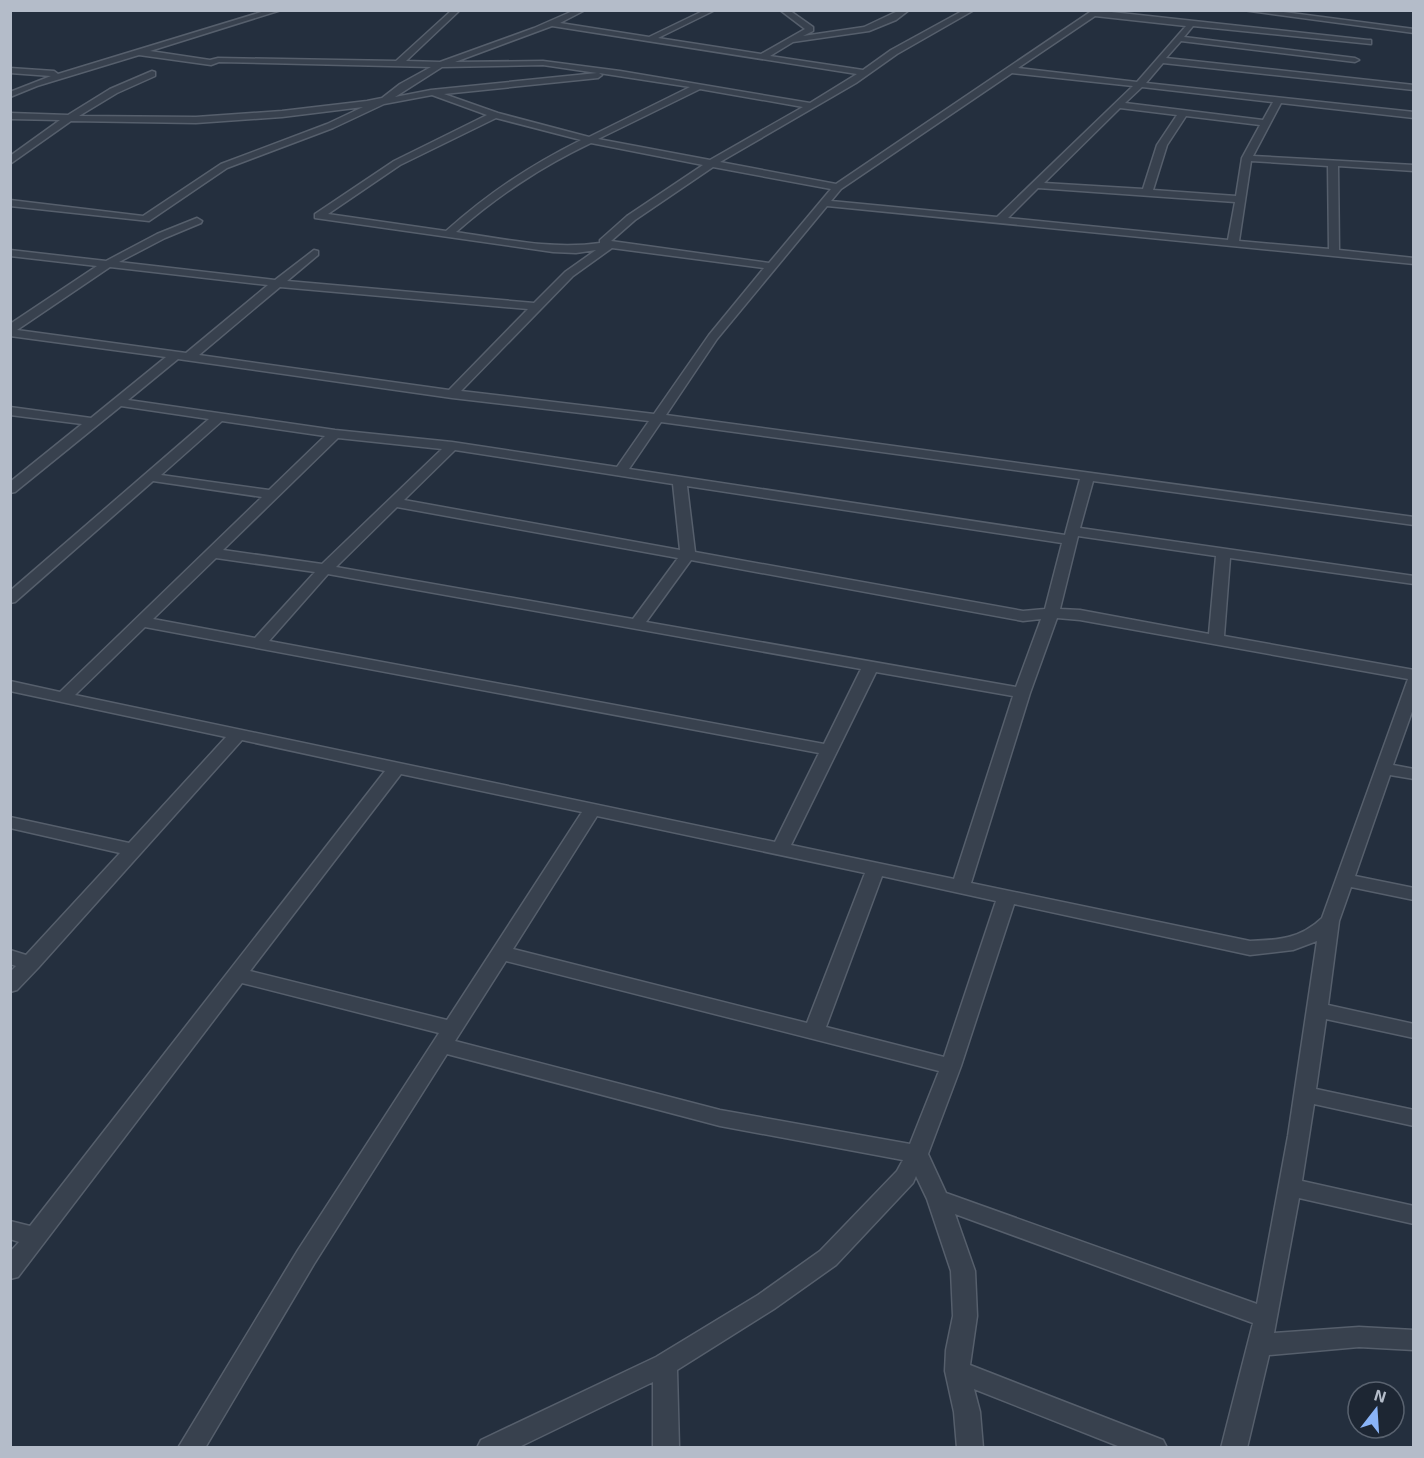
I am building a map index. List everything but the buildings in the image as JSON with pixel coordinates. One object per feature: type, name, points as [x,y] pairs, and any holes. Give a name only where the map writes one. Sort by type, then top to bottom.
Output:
[{"type":"street","points":[[262,10],[276,11]]},
{"type":"street","points":[[398,64],[457,10]]},
{"type":"street","points":[[10,203],[145,219],[225,166],[330,126],[385,100],[403,86],[440,65],[552,24],[582,10]]},
{"type":"street","points":[[651,39],[712,10]]},
{"type":"street","points":[[762,57],[810,29],[783,10]]},
{"type":"street","points":[[792,40],[867,30],[886,24],[906,10]]},
{"type":"street","points":[[10,95],[34,84],[276,11]]},
{"type":"street","points":[[1247,11],[1413,31]]},
{"type":"street","points":[[954,12],[968,12]]},
{"type":"street","points":[[610,245],[604,242],[631,218],[712,163],[864,73],[894,52],[968,12]]},
{"type":"street","points":[[621,471],[713,337],[838,187],[1094,12],[1368,42]]},
{"type":"street","points":[[1000,220],[1140,84],[1192,23]]},
{"type":"street","points":[[552,24],[864,73]]},
{"type":"street","points":[[1348,70],[1368,42],[1384,28]]},
{"type":"street","points":[[1180,39],[1348,70],[1413,88]]},
{"type":"street","points":[[138,52],[211,63],[218,60],[440,65],[543,63],[620,73],[809,105]]},
{"type":"street","points":[[1161,60],[1348,70]]},
{"type":"street","points":[[10,70],[63,75]]},
{"type":"street","points":[[1010,70],[1410,115],[1410,104]]},
{"type":"street","points":[[10,116],[149,121],[282,114],[367,104],[431,93],[620,73]]},
{"type":"street","points":[[10,160],[111,91],[152,74]]},
{"type":"street","points":[[403,86],[495,115],[588,140],[838,187]]},
{"type":"street","points":[[448,234],[511,182],[588,140],[700,86]]},
{"type":"street","points":[[1233,243],[1247,158],[1278,100]]},
{"type":"street","points":[[1119,105],[1265,123]]},
{"type":"street","points":[[1146,192],[1162,145],[1183,113]]},
{"type":"street","points":[[495,115],[397,163],[318,214],[448,234],[576,250],[610,245],[771,266]]},
{"type":"street","points":[[1247,158],[1413,168]]},
{"type":"street","points":[[1333,163],[1334,253]]},
{"type":"street","points":[[1036,185],[1240,199]]},
{"type":"street","points":[[824,203],[1413,261]]},
{"type":"street","points":[[10,330],[109,263],[161,236],[197,221]]},
{"type":"street","points":[[452,394],[569,274],[610,245]]},
{"type":"street","points":[[10,253],[278,284],[538,307]]},
{"type":"street","points":[[10,489],[16,478],[183,356],[278,284],[314,253]]},
{"type":"street","points":[[10,330],[452,394],[659,418],[1413,521]]},
{"type":"street","points":[[120,402],[335,434],[452,446],[1070,535],[1223,553],[1413,580]]},
{"type":"street","points":[[10,411],[95,422]]},
{"type":"street","points":[[13,595],[219,417]]},
{"type":"street","points":[[64,697],[335,434]]},
{"type":"street","points":[[257,645],[325,569],[452,446]]},
{"type":"street","points":[[150,477],[273,495]]},
{"type":"street","points":[[961,887],[1022,693],[1051,614],[1087,477]]},
{"type":"street","points":[[636,625],[688,554],[681,507],[680,480]]},
{"type":"street","points":[[393,502],[1023,616],[1080,615],[1413,675]]},
{"type":"street","points":[[213,553],[325,569],[1022,693]]},
{"type":"street","points":[[1216,638],[1223,553]]},
{"type":"street","points":[[142,622],[829,750]]},
{"type":"street","points":[[780,849],[870,667]]},
{"type":"street","points":[[1234,1448],[1266,1318],[1304,1094],[1330,921],[1413,682]]},
{"type":"street","points":[[10,686],[1250,948],[1290,946],[1310,940],[1330,921]]},
{"type":"street","points":[[10,985],[239,733]]},
{"type":"street","points":[[10,1270],[397,767]]},
{"type":"street","points":[[1384,768],[1413,774]]},
{"type":"street","points":[[190,1448],[306,1257],[593,809]]},
{"type":"street","points":[[10,822],[133,850]]},
{"type":"street","points":[[814,1032],[876,869]]},
{"type":"street","points":[[1345,880],[1413,894]]},
{"type":"street","points":[[490,1448],[664,1365],[766,1302],[828,1258],[905,1177],[917,1154],[951,1066],[1007,897]]},
{"type":"street","points":[[501,953],[951,1066]]},
{"type":"street","points":[[10,957],[31,963]]},
{"type":"street","points":[[237,975],[720,1118],[917,1154]]},
{"type":"street","points":[[1316,1010],[1413,1031]]},
{"type":"street","points":[[1304,1094],[1413,1118]]},
{"type":"street","points":[[917,1154],[938,1200],[963,1271],[966,1317],[958,1350],[957,1371],[967,1412],[970,1448]]},
{"type":"street","points":[[1289,1186],[1413,1215]]},
{"type":"street","points":[[938,1200],[1266,1318]]},
{"type":"street","points":[[10,1230],[35,1237]]},
{"type":"street","points":[[1260,1346],[1359,1337],[1413,1340]]},
{"type":"street","points":[[664,1365],[666,1448]]},
{"type":"street","points":[[957,1371],[1154,1448]]}]
